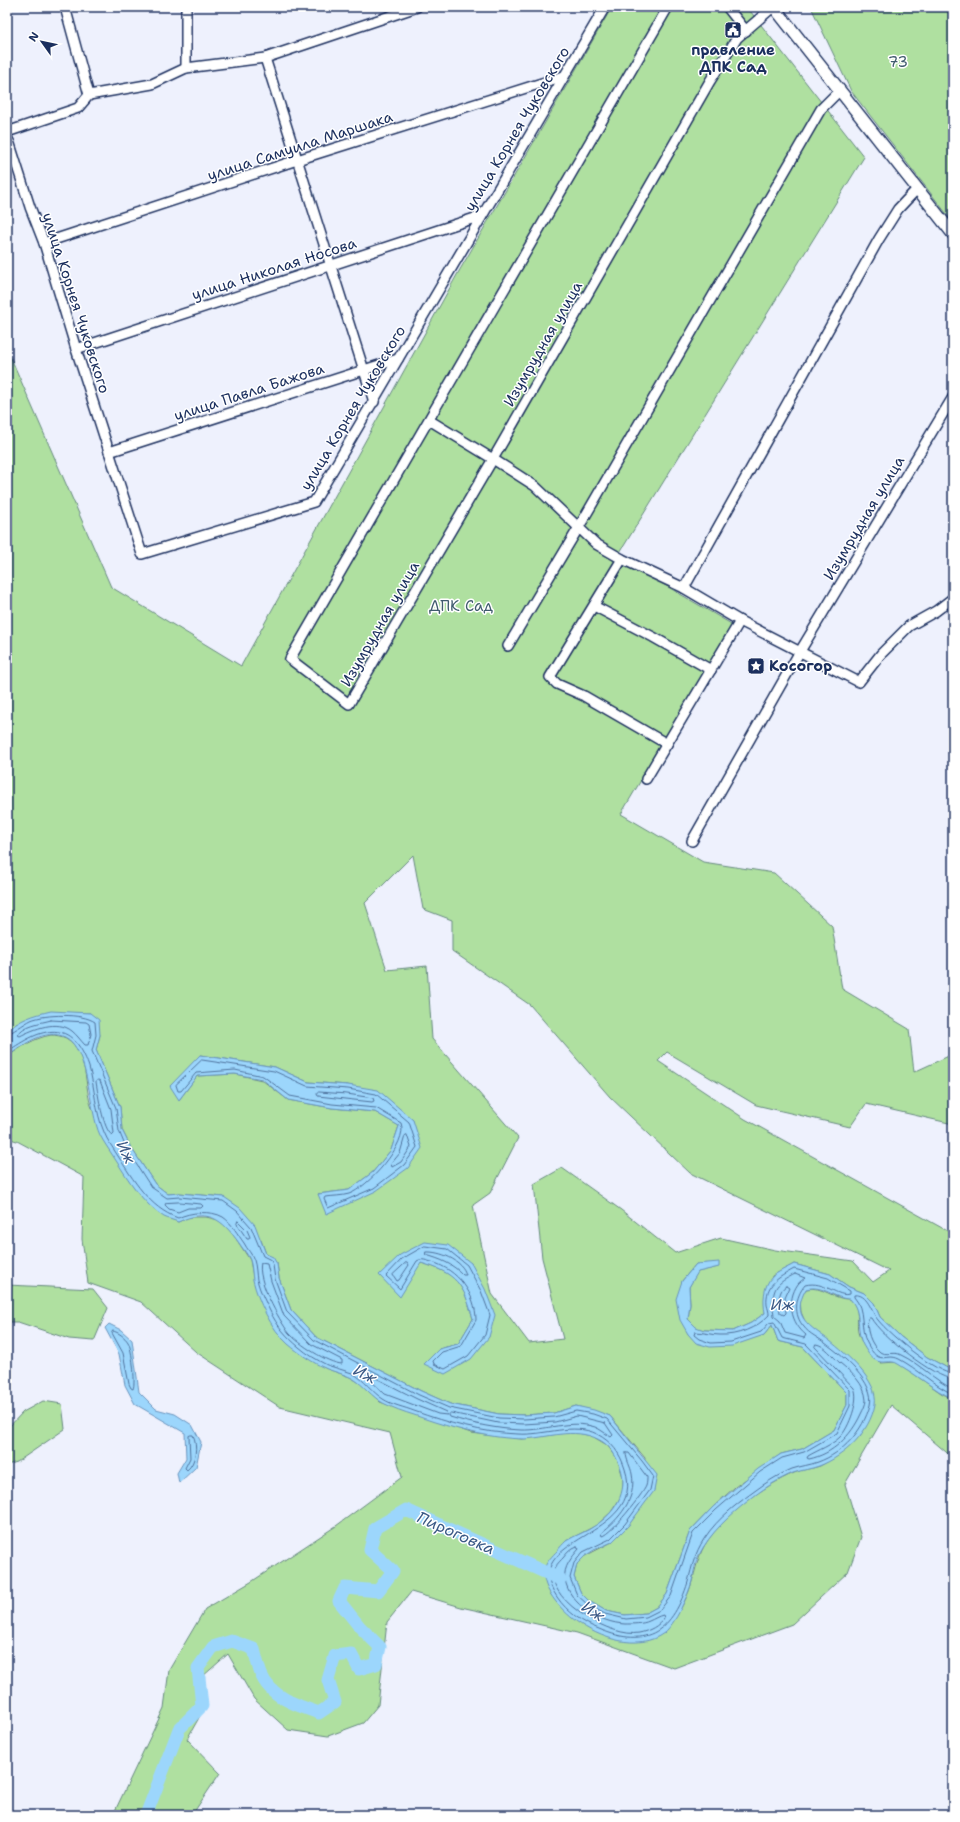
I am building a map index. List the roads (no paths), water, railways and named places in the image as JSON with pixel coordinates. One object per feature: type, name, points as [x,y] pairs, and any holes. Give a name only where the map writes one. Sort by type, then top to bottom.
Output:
[{"type":"street","points":[[65,7],[89,95]]},
{"type":"street","points":[[186,7],[186,68]]},
{"type":"street","points":[[8,137],[78,108],[89,95],[152,84],[186,68],[265,58],[417,7]]},
{"type":"street","name":"улица Корнея Чуковского","points":[[8,137],[30,207],[44,243],[76,349],[142,554],[314,502],[374,402],[481,216],[606,7]]},
{"type":"street","name":"Изумрудная улица","points":[[668,7],[290,659],[350,704],[493,459],[710,81],[738,38],[773,7]]},
{"type":"street","points":[[727,7],[746,31]]},
{"type":"street","points":[[773,7],[916,190],[953,234]]},
{"type":"street","points":[[265,58],[374,402]]},
{"type":"street","name":"улица Самуила Маршака","points":[[44,243],[297,160],[564,76]]},
{"type":"street","points":[[508,646],[579,527],[821,109],[839,90]]},
{"type":"street","points":[[684,588],[879,239],[898,209],[916,190]]},
{"type":"street","name":"улица Николая Носова","points":[[76,349],[481,216]]},
{"type":"street","name":"улица Павла Бажова","points":[[109,452],[398,359]]},
{"type":"street","name":"Изумрудная улица","points":[[692,841],[799,652],[953,397]]},
{"type":"street","points":[[429,420],[535,486],[596,544],[622,559],[684,588],[740,621],[859,682],[881,654],[909,626],[936,611],[953,598]]},
{"type":"street","points":[[622,559],[550,677],[557,684],[584,696],[667,744]]},
{"type":"street","points":[[594,606],[711,670]]},
{"type":"street","points":[[646,779],[740,621]]},
{"type":"water","name":"Иж","points":[[51,1011],[90,1013],[99,1020],[100,1035],[96,1050],[120,1107],[122,1130],[130,1146],[155,1184],[168,1194],[179,1193],[224,1197],[240,1208],[255,1225],[266,1254],[273,1257],[277,1264],[279,1278],[291,1310],[316,1337],[421,1391],[450,1404],[499,1414],[524,1415],[554,1413],[576,1406],[594,1410],[610,1416],[657,1475],[654,1491],[628,1526],[612,1542],[594,1550],[577,1564],[574,1577],[581,1593],[589,1601],[606,1611],[625,1615],[646,1613],[657,1607],[667,1594],[690,1531],[713,1507],[758,1469],[781,1454],[802,1449],[834,1430],[847,1405],[847,1393],[803,1347],[778,1341],[772,1325],[764,1335],[732,1346],[710,1347],[696,1343],[688,1334],[680,1320],[676,1299],[682,1281],[696,1264],[719,1262],[719,1267],[698,1272],[689,1287],[690,1304],[688,1319],[696,1327],[704,1330],[733,1331],[751,1323],[765,1313],[764,1294],[769,1281],[777,1273],[794,1264],[830,1274],[849,1287],[864,1293],[874,1303],[880,1317],[901,1337],[927,1357],[953,1371],[953,1399],[905,1368],[893,1362],[881,1362],[871,1357],[863,1345],[859,1333],[858,1315],[854,1304],[850,1299],[838,1297],[818,1288],[806,1289],[800,1307],[804,1320],[844,1353],[867,1377],[872,1386],[875,1395],[875,1404],[868,1424],[855,1442],[838,1456],[829,1462],[793,1473],[775,1482],[753,1497],[720,1525],[703,1547],[699,1555],[686,1597],[677,1616],[664,1633],[654,1639],[643,1642],[631,1642],[596,1633],[576,1621],[558,1605],[548,1590],[544,1574],[547,1563],[566,1541],[589,1530],[603,1520],[618,1501],[623,1486],[623,1478],[618,1462],[609,1448],[603,1442],[584,1434],[574,1433],[525,1439],[498,1437],[435,1422],[383,1403],[352,1378],[322,1367],[293,1348],[276,1331],[266,1314],[255,1288],[249,1258],[227,1228],[213,1218],[206,1216],[198,1216],[178,1222],[164,1217],[149,1205],[131,1183],[100,1135],[96,1125],[84,1067],[73,1043],[65,1037],[57,1035],[42,1036],[27,1043],[7,1057],[7,1032],[22,1021]]},
{"type":"water","points":[[200,1055],[275,1067],[308,1082],[348,1085],[378,1090],[413,1120],[422,1148],[408,1168],[376,1191],[326,1214],[318,1194],[349,1190],[373,1172],[391,1150],[399,1126],[375,1112],[332,1108],[288,1100],[262,1079],[235,1074],[197,1076],[179,1100],[170,1086]]},
{"type":"water","points":[[425,1242],[448,1245],[471,1263],[485,1289],[495,1315],[489,1337],[471,1359],[445,1374],[424,1364],[439,1349],[458,1344],[473,1319],[470,1307],[462,1289],[457,1282],[443,1271],[421,1263],[400,1297],[379,1275],[400,1255]]},
{"type":"water","points":[[109,1324],[121,1330],[132,1340],[139,1392],[156,1409],[175,1414],[192,1425],[201,1442],[196,1467],[179,1483],[177,1473],[186,1458],[185,1433],[135,1404],[125,1385],[119,1354],[105,1328]]},
{"type":"waterway","name":"Пироговка","points":[[146,1815],[179,1729],[202,1706],[198,1668],[213,1647],[232,1641],[254,1649],[261,1674],[271,1689],[286,1700],[319,1713],[335,1702],[328,1680],[335,1656],[351,1654],[359,1669],[376,1664],[380,1647],[359,1626],[339,1601],[345,1588],[378,1591],[393,1571],[370,1550],[375,1528],[406,1510],[560,1579]]},
{"type":"place","name":"правление ДПК Сад","points":[[733,30]]},
{"type":"place","name":"Косогор","points":[[756,666]]},
{"type":"park label","name":"73","points":[[898,62]]},
{"type":"park label","name":"ДПК Сад","points":[[461,606]]}]
